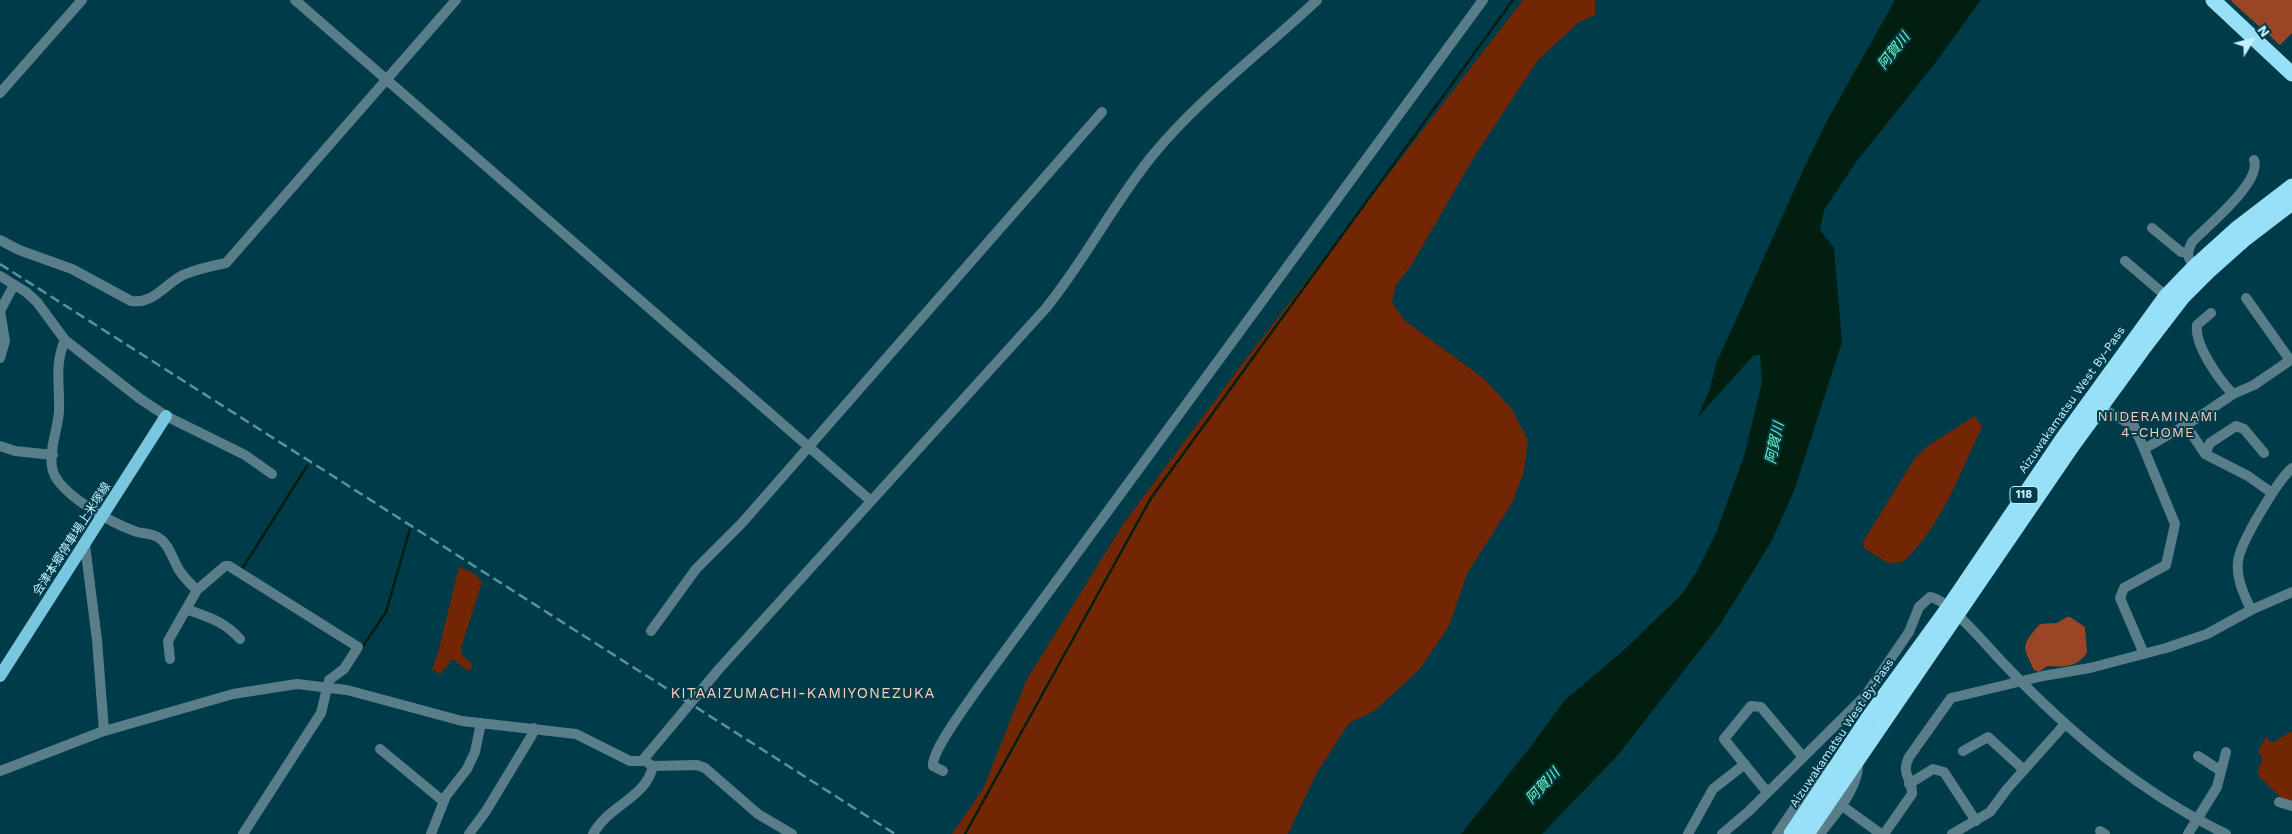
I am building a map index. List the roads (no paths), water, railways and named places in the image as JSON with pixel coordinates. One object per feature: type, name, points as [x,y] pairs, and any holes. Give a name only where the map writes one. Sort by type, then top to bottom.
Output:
[{"type":"highway","points":[[2213,0],[2288,69]]},
{"type":"highway","name":"Aizuwakamatsu West By-Pass","points":[[1807,834],[1952,612],[2062,438],[2192,260],[2292,186]]},
{"type":"highway","name":"Aizuwakamatsu West By-Pass","points":[[1791,834],[1868,718],[1952,612],[2143,349],[2183,297],[2245,239],[2292,203]]},
{"type":"main road","name":"会津本郷停車場上米塚線","points":[[0,676],[166,416]]},
{"type":"street","points":[[0,93],[82,0]]},
{"type":"street","points":[[295,0],[870,501]]},
{"type":"street","points":[[0,240],[18,250],[72,269],[131,300],[140,302],[149,299],[182,276],[226,263],[456,0]]},
{"type":"street","points":[[642,761],[719,669],[1046,308],[1073,274],[1151,156],[1183,121],[1317,0]]},
{"type":"street","points":[[943,771],[934,766],[933,760],[948,732],[978,688],[1482,0]]},
{"type":"street","points":[[650,631],[696,569],[737,529],[809,448],[1102,112]]},
{"type":"street","points":[[2192,260],[2192,242],[2241,193],[2255,170],[2254,160]]},
{"type":"street","points":[[2152,228],[2192,260]]},
{"type":"street","points":[[2125,261],[2166,296]]},
{"type":"street","points":[[0,276],[26,292],[46,311],[66,340],[139,398],[166,416],[245,455],[272,474]]},
{"type":"street","points":[[0,358],[5,340],[0,311],[14,285]]},
{"type":"street","points":[[2144,449],[2186,425],[2233,394],[2254,386],[2291,359],[2246,298]]},
{"type":"street","points":[[2211,313],[2198,325],[2197,333],[2212,365],[2233,394]]},
{"type":"street","points":[[66,340],[60,353],[57,368],[59,410],[52,455],[52,467],[60,485],[103,516],[138,532],[153,534],[161,539],[180,570],[197,590]]},
{"type":"street","points":[[2101,408],[2134,426],[2175,524],[2166,565],[2124,588],[2120,598],[2144,654]]},
{"type":"street","points":[[2186,425],[2205,454],[2248,476],[2272,493]]},
{"type":"street","points":[[2205,454],[2210,443],[2236,426],[2244,429],[2264,453]]},
{"type":"street","points":[[0,446],[15,451],[52,455]]},
{"type":"street","points":[[2251,610],[2239,580],[2238,560],[2272,493],[2292,468]]},
{"type":"street","points":[[84,545],[97,640],[104,731]]},
{"type":"street","points":[[170,659],[168,641],[197,590],[225,566],[229,566],[358,647],[344,669],[329,680],[321,714],[243,834]]},
{"type":"street","points":[[1841,805],[1883,834],[1912,794],[1905,766],[1951,698],[2020,681],[2090,668],[2144,654],[2207,634],[2251,610],[2292,592]]},
{"type":"street","points":[[1722,834],[1803,758],[1864,696],[1909,632],[1921,603],[1926,598],[1933,598],[1952,612],[2065,724],[2125,773],[2196,820],[2226,834]]},
{"type":"street","points":[[186,609],[219,621],[229,627],[240,639]]},
{"type":"street","points":[[0,771],[104,731],[233,694],[297,684],[347,690],[462,721],[576,734],[630,761],[642,761],[653,766],[697,765],[705,768],[758,814],[792,834]]},
{"type":"street","points":[[1767,792],[1724,739],[1751,706],[1761,707],[1803,758]]},
{"type":"street","points":[[431,834],[443,801],[467,769],[475,752],[481,723]]},
{"type":"street","points":[[1952,834],[1990,812],[2065,724]]},
{"type":"street","points":[[469,834],[486,811],[532,735],[534,728]]},
{"type":"street","points":[[1963,751],[1988,737],[2024,770]]},
{"type":"street","points":[[380,749],[443,801]]},
{"type":"street","points":[[2188,834],[2217,787],[2226,752]]},
{"type":"street","points":[[2198,756],[2221,771]]},
{"type":"street","points":[[1820,834],[1841,805],[1857,774],[1858,757]]},
{"type":"street","points":[[1688,834],[1713,789],[1745,764]]},
{"type":"street","points":[[593,834],[604,819],[646,786],[653,766]]},
{"type":"street","points":[[1777,834],[1814,779],[1825,767],[1835,770]]},
{"type":"street","points":[[1909,784],[1933,769],[1944,772],[1976,821]]},
{"type":"street","points":[[2279,802],[2292,806]]},
{"type":"water","name":"阿賀川","points":[[1895,0],[1981,0],[1936,62],[1856,162],[1824,210],[1820,230],[1834,248],[1842,342],[1794,491],[1771,542],[1721,623],[1618,755],[1542,834],[1461,834],[1565,700],[1623,651],[1682,594],[1697,571],[1717,531],[1745,453],[1762,382],[1760,355],[1754,355],[1697,418],[1709,392],[1716,364],[1805,166],[1828,119]]},
{"type":"waterway","points":[[965,834],[1151,498],[1513,0]]},
{"type":"waterway","points":[[242,569],[307,466]]},
{"type":"waterway","points":[[361,649],[386,612],[410,529]]},
{"type":"railway","points":[[0,264],[895,834]]},
{"type":"district","name":"NIIDERAMINAMI 4-CHOME","points":[[2158,426]]},
{"type":"district","name":"KITAAIZUMACHI-KAMIYONEZUKA","points":[[803,694]]}]
